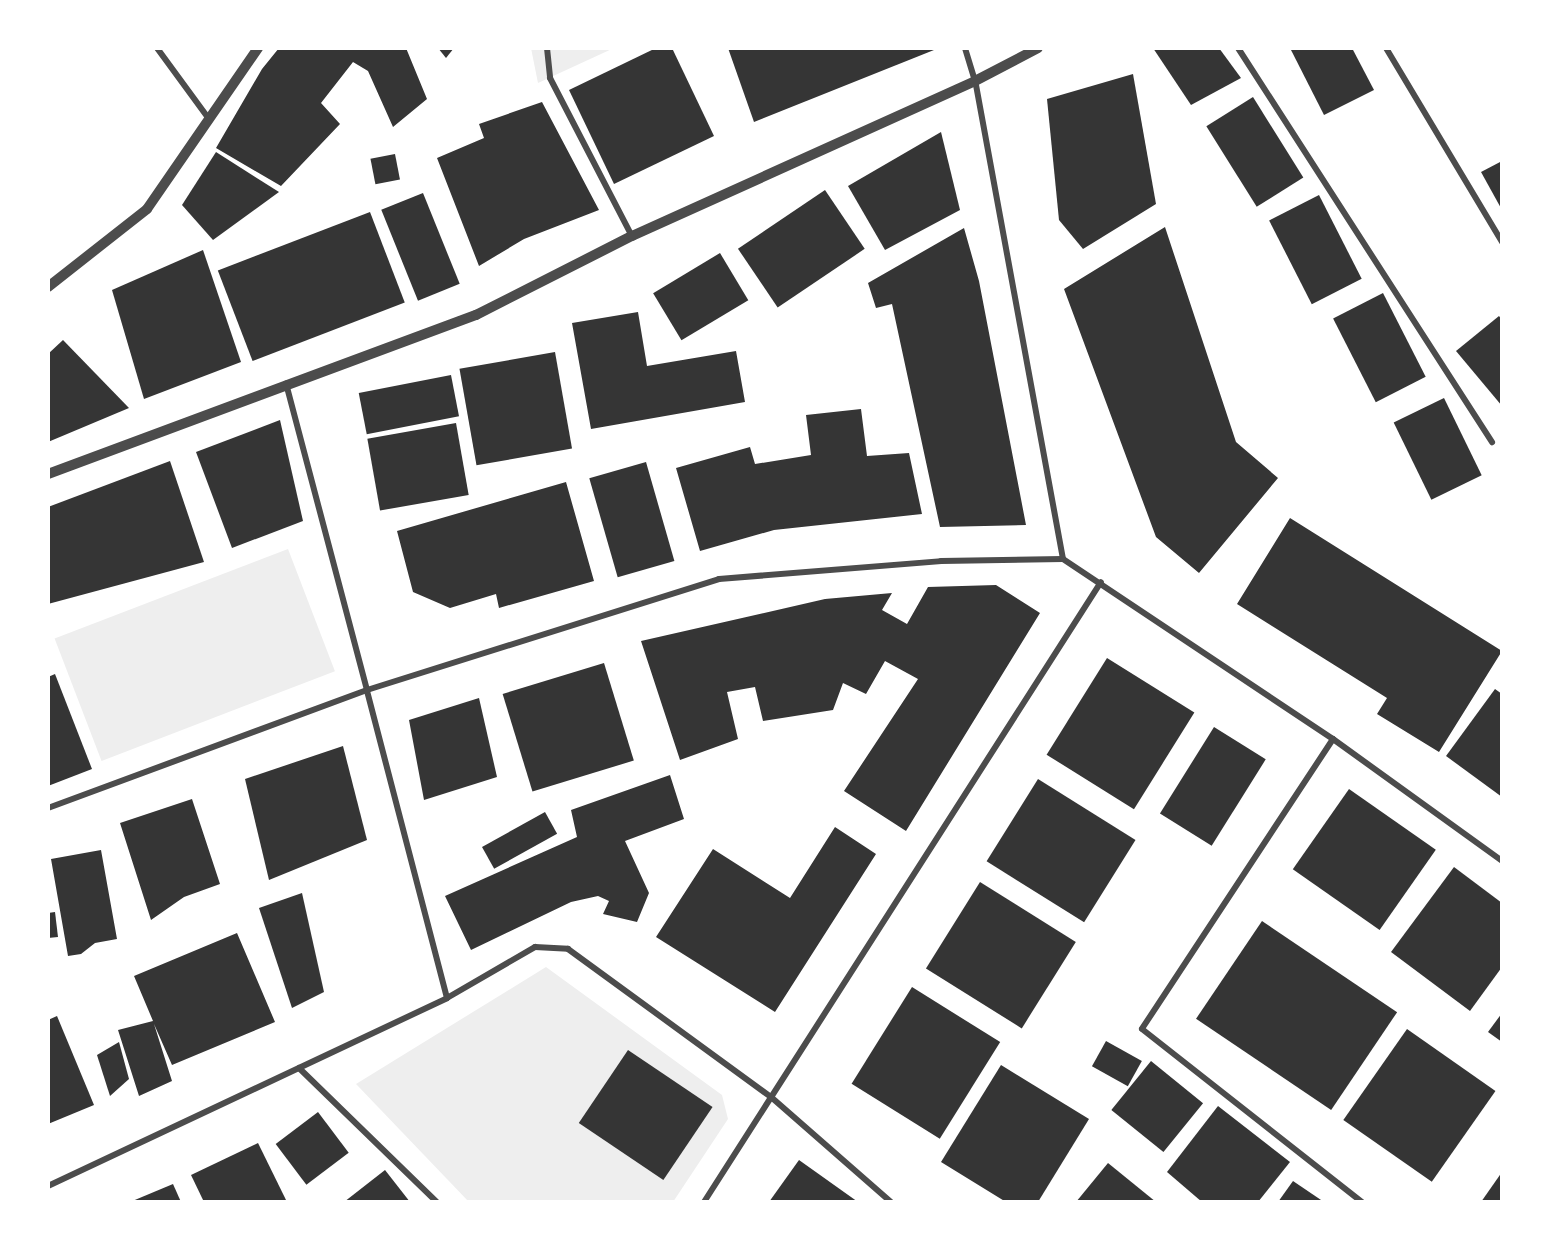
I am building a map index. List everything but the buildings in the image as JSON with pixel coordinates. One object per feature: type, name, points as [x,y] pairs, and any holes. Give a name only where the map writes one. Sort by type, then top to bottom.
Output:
[{"type":"street","points":[[157,48],[210,120]]},
{"type":"street","points":[[48,287],[147,209],[258,48]]},
{"type":"street","points":[[546,48],[550,78],[632,236]]},
{"type":"street","points":[[965,48],[975,81],[1063,559]]},
{"type":"street","points":[[48,474],[286,383],[476,315],[632,236],[975,81],[1038,48]]},
{"type":"street","points":[[1238,48],[1492,442]]},
{"type":"street","points":[[1386,48],[1502,242]]},
{"type":"street","points":[[286,383],[447,998]]},
{"type":"street","points":[[48,808],[367,690],[719,579],[941,561],[1063,559],[1101,582],[1334,739],[1502,861]]},
{"type":"street","points":[[704,1202],[1101,582]]},
{"type":"street","points":[[1334,739],[1142,1029],[1362,1202]]},
{"type":"street","points":[[48,1186],[447,998],[535,947],[568,949],[771,1097],[891,1202]]},
{"type":"street","points":[[299,1068],[437,1202]]},
{"type":"shaded area","points":[[531,48],[614,48],[538,83]]},
{"type":"shaded area","points":[[288,549],[335,671],[102,761],[55,639]]},
{"type":"shaded area","points":[[546,967],[722,1095],[728,1119],[673,1202],[469,1202],[356,1084]]}]
